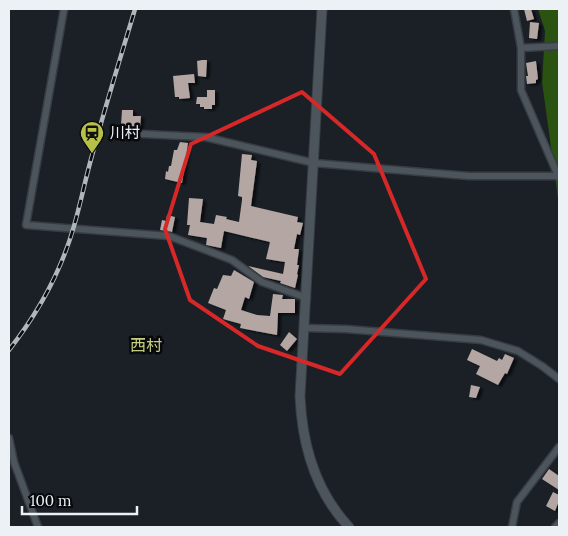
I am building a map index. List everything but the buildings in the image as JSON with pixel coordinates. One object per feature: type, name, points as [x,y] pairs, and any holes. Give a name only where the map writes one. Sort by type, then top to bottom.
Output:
[{"type":"street","points":[[64,9],[26,225],[169,236],[232,260],[262,282],[307,298]]},
{"type":"street","points":[[322,9],[300,396],[302,424],[307,449],[317,477],[329,500],[349,527]]},
{"type":"street","points":[[143,134],[205,137],[314,163],[469,176],[559,178],[521,90],[521,48],[514,9]]},
{"type":"street","points":[[521,48],[559,46]]},
{"type":"street","points":[[305,328],[481,340],[518,351],[559,379]]},
{"type":"street","points":[[9,438],[14,462],[38,527]]},
{"type":"street","points":[[512,527],[517,502],[559,447]]},
{"type":"street","points":[[555,527],[559,524]]},
{"type":"highlighted area","points":[[302,92],[374,154],[426,279],[340,374],[258,346],[190,300],[165,229],[191,144]]},
{"type":"green space","points":[[538,9],[559,9],[559,205],[542,82],[545,31]]},
{"type":"railway","points":[[9,350],[39,307],[69,243],[98,134],[135,9]]},
{"type":"place","name":"川村","points":[[92,154]]},
{"type":"district","name":"西村","points":[[146,345]]}]
